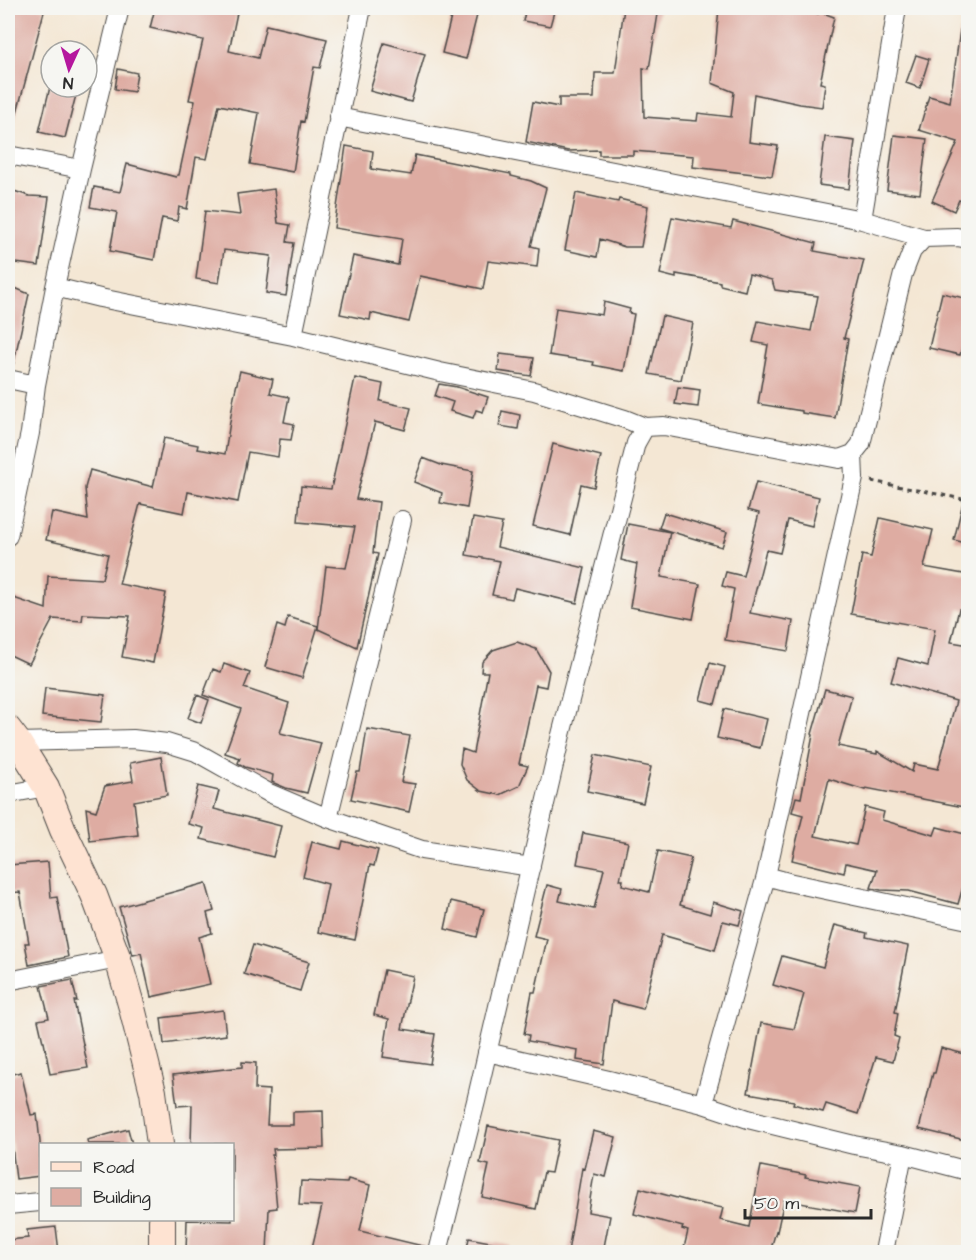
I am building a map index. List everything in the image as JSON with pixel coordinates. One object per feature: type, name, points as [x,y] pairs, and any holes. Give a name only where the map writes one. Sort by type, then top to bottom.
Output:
[{"type":"street","points":[[8,536],[30,434],[36,385],[81,169],[120,8]]},
{"type":"street","points":[[293,336],[362,8]]},
{"type":"street","points":[[862,220],[897,8]]},
{"type":"street","points":[[339,117],[862,220],[924,238],[969,239]]},
{"type":"street","points":[[8,155],[81,169]]},
{"type":"street","points":[[56,287],[293,336],[440,372],[534,391],[645,427],[664,426],[839,459],[853,454],[861,444],[903,274],[912,250],[924,238]]},
{"type":"street","points":[[8,379],[36,385]]},
{"type":"street","points":[[438,1252],[476,1101],[561,735],[636,443],[645,427]]},
{"type":"street","points":[[703,1104],[766,876],[854,478],[853,454]]},
{"type":"street","points":[[328,818],[402,520]]},
{"type":"street","points":[[13,736],[133,739],[167,743],[196,752],[269,792],[328,818],[422,850],[531,867]]},
{"type":"street","points":[[13,736],[46,787],[63,830],[94,895],[118,958],[153,1092],[160,1143]]},
{"type":"street","points":[[8,794],[46,787]]},
{"type":"street","points":[[766,876],[969,920]]},
{"type":"street","points":[[8,981],[118,958]]},
{"type":"street","points":[[486,1052],[703,1104],[748,1119],[969,1171]]},
{"type":"street","points":[[884,1252],[903,1154]]},
{"type":"street","points":[[8,1205],[39,1202]]},
{"type":"street","points":[[162,1221],[162,1252]]},
{"type":"path","points":[[854,478],[969,500]]},
{"type":"building","points":[[8,8],[45,8],[12,131],[8,131]]},
{"type":"building","points":[[155,8],[238,8],[229,51],[258,58],[266,25],[327,39],[320,68],[314,67],[304,122],[301,121],[293,172],[250,164],[259,113],[219,105],[207,159],[196,157],[187,209],[179,207],[177,221],[162,218],[154,260],[110,251],[117,212],[90,207],[94,187],[120,192],[127,164],[176,177],[179,175],[195,101],[189,100],[203,40],[150,28]]},
{"type":"building","points":[[526,8],[555,8],[550,26],[523,21]]},
{"type":"building","points":[[624,8],[659,8],[649,69],[643,68],[644,117],[697,121],[698,113],[731,117],[734,92],[712,83],[719,8],[800,8],[834,17],[820,83],[825,84],[822,107],[754,94],[749,142],[778,146],[772,176],[693,167],[694,156],[633,151],[633,155],[599,155],[599,150],[568,151],[526,142],[533,102],[559,107],[559,98],[594,98],[595,73],[615,73]]},
{"type":"building","points":[[453,9],[477,15],[466,59],[442,53]]},
{"type":"building","points":[[960,30],[969,31],[969,204],[959,200],[954,211],[932,201],[958,142],[919,130],[929,96],[950,102]]},
{"type":"building","points":[[384,43],[425,54],[411,102],[370,91]]},
{"type":"building","points":[[916,55],[929,59],[920,88],[906,83]]},
{"type":"building","points":[[118,69],[137,73],[134,92],[115,89]]},
{"type":"building","points":[[47,99],[75,99],[65,138],[39,132]]},
{"type":"building","points":[[894,135],[927,139],[920,194],[887,190]]},
{"type":"building","points":[[825,137],[855,141],[849,189],[819,185]]},
{"type":"building","points":[[346,146],[373,151],[371,169],[411,175],[415,155],[511,174],[511,176],[546,188],[531,246],[539,248],[537,267],[488,261],[483,289],[420,276],[409,322],[371,313],[370,320],[340,314],[353,256],[398,265],[402,239],[334,228]]},
{"type":"building","points":[[274,189],[278,223],[290,225],[287,242],[294,243],[286,296],[266,293],[271,256],[224,250],[219,283],[196,279],[205,211],[240,215],[237,194]]},
{"type":"building","points":[[14,191],[29,196],[49,197],[39,266],[8,262],[8,237]]},
{"type":"building","points":[[576,193],[648,206],[641,247],[625,247],[600,239],[597,257],[565,250]]},
{"type":"building","points":[[672,217],[731,228],[733,221],[816,243],[814,251],[864,260],[844,338],[848,339],[835,418],[758,404],[768,345],[753,342],[758,321],[811,331],[818,296],[775,290],[772,280],[749,274],[745,291],[720,285],[720,282],[676,274],[676,278],[660,274]]},
{"type":"building","points":[[8,285],[29,294],[13,366],[8,366]]},
{"type":"building","points":[[942,293],[969,299],[969,321],[960,355],[929,348]]},
{"type":"building","points":[[604,302],[630,309],[629,313],[634,314],[624,371],[593,365],[594,362],[549,355],[556,308],[602,315]]},
{"type":"building","points":[[662,316],[693,323],[681,380],[649,374]]},
{"type":"building","points":[[500,354],[534,358],[531,376],[498,371]]},
{"type":"building","points":[[240,371],[273,379],[270,393],[289,397],[284,422],[294,424],[291,440],[280,439],[278,457],[248,452],[238,502],[188,492],[184,513],[140,504],[119,584],[166,593],[153,663],[122,657],[130,616],[83,614],[82,621],[53,619],[29,664],[8,654],[8,596],[46,609],[48,576],[102,579],[108,554],[46,540],[52,512],[88,520],[85,488],[90,470],[153,487],[164,438],[198,445],[197,449],[225,454]]},
{"type":"building","points":[[355,378],[383,384],[380,401],[411,408],[405,430],[375,422],[356,499],[379,502],[373,553],[378,554],[357,647],[318,629],[326,566],[346,568],[355,527],[298,522],[301,486],[331,489]]},
{"type":"building","points":[[439,384],[488,397],[483,412],[476,410],[473,418],[450,411],[453,402],[435,396]]},
{"type":"building","points":[[678,387],[700,390],[698,407],[675,404]]},
{"type":"building","points":[[502,411],[520,415],[518,429],[499,426]]},
{"type":"building","points":[[553,444],[601,456],[594,487],[581,484],[570,535],[533,526]]},
{"type":"building","points":[[423,458],[441,465],[473,471],[467,508],[440,503],[442,493],[414,482]]},
{"type":"building","points":[[756,482],[819,497],[812,526],[788,520],[780,553],[766,550],[750,613],[793,621],[788,651],[725,640],[734,589],[722,586],[726,572],[743,576],[759,513],[748,510]]},
{"type":"building","points":[[963,502],[969,503],[969,544],[954,540]]},
{"type":"building","points":[[664,513],[727,532],[722,547],[659,528]]},
{"type":"building","points":[[473,518],[502,523],[497,547],[585,568],[577,603],[515,588],[512,599],[492,595],[500,561],[466,555]]},
{"type":"building","points":[[880,518],[933,530],[924,567],[969,575],[969,611],[959,609],[951,642],[969,645],[969,808],[866,788],[865,790],[829,779],[815,836],[856,845],[865,807],[884,812],[882,820],[934,835],[937,827],[969,835],[969,866],[958,904],[909,891],[871,888],[877,870],[846,863],[844,873],[792,860],[803,815],[792,812],[796,797],[801,798],[812,734],[825,689],[852,696],[838,746],[877,754],[877,751],[912,772],[914,764],[938,769],[956,701],[891,682],[898,658],[928,666],[935,629],[851,614],[862,555],[871,557]]},
{"type":"building","points":[[628,524],[670,532],[661,577],[700,584],[693,619],[630,607],[637,564],[621,560]]},
{"type":"building","points":[[288,617],[318,626],[302,678],[265,667],[277,625],[285,628]]},
{"type":"building","points":[[517,642],[536,649],[549,671],[546,687],[536,685],[519,764],[528,766],[519,786],[500,795],[481,791],[467,780],[460,764],[462,749],[473,753],[488,672],[481,672],[482,662],[493,650]]},
{"type":"building","points":[[710,663],[725,667],[715,704],[700,700]]},
{"type":"building","points":[[224,664],[250,673],[244,688],[289,703],[280,733],[321,743],[307,793],[274,783],[272,782],[273,775],[245,767],[238,763],[240,758],[225,753],[241,709],[203,695],[213,669],[221,672]]},
{"type":"building","points":[[45,688],[105,695],[101,722],[42,716]]},
{"type":"building","points":[[197,695],[209,700],[201,723],[188,718]]},
{"type":"building","points":[[724,709],[767,719],[760,748],[717,738]]},
{"type":"building","points":[[367,729],[410,736],[401,782],[415,784],[409,812],[351,799],[357,772],[360,772]]},
{"type":"building","points":[[595,755],[651,767],[643,803],[587,791]]},
{"type":"building","points":[[161,757],[167,795],[134,801],[138,835],[90,841],[86,808],[96,811],[105,786],[133,781],[130,763]]},
{"type":"building","points":[[198,786],[219,791],[214,809],[281,826],[273,857],[201,839],[204,828],[188,824]]},
{"type":"building","points":[[583,833],[628,842],[620,880],[623,880],[622,885],[649,892],[658,851],[691,858],[680,905],[710,914],[713,902],[743,911],[739,925],[723,921],[715,950],[662,935],[643,1009],[612,1001],[604,1064],[577,1060],[578,1050],[528,1041],[529,1035],[524,1034],[532,992],[535,992],[547,939],[534,936],[547,885],[562,889],[559,901],[594,909],[604,869],[577,864]]},
{"type":"building","points":[[343,841],[378,850],[374,866],[370,865],[355,940],[318,932],[328,884],[303,877],[312,842],[341,849]]},
{"type":"building","points":[[48,862],[51,898],[57,897],[68,957],[29,965],[25,943],[29,943],[20,892],[8,893],[8,865]]},
{"type":"building","points":[[206,883],[214,911],[207,913],[212,933],[199,937],[210,984],[151,997],[141,953],[133,955],[119,907]]},
{"type":"building","points":[[451,901],[484,909],[477,937],[445,929]]},
{"type":"building","points":[[835,925],[867,933],[866,937],[908,946],[895,1012],[898,1013],[894,1036],[899,1038],[893,1061],[876,1057],[858,1114],[826,1104],[823,1112],[793,1104],[794,1101],[748,1093],[761,1023],[794,1029],[804,994],[773,985],[782,956],[823,967]]},
{"type":"building","points":[[253,945],[309,962],[300,991],[244,974]]},
{"type":"building","points":[[384,970],[413,976],[402,1029],[435,1034],[430,1064],[383,1057],[389,1019],[374,1015]]},
{"type":"building","points":[[72,980],[88,1068],[50,1074],[38,1020],[49,1018],[41,986]]},
{"type":"building","points":[[223,1010],[226,1035],[164,1044],[161,1018]]},
{"type":"building","points":[[941,1048],[969,1055],[969,1141],[919,1129]]},
{"type":"building","points":[[242,1062],[256,1063],[255,1089],[269,1090],[267,1125],[293,1125],[293,1112],[323,1111],[324,1148],[273,1149],[277,1208],[269,1209],[267,1252],[186,1252],[187,1221],[234,1221],[234,1143],[191,1143],[192,1105],[177,1106],[173,1075],[242,1067]]},
{"type":"building","points":[[21,1072],[31,1115],[37,1114],[40,1142],[39,1176],[16,1179],[8,1114],[8,1075]]},
{"type":"building","points":[[488,1126],[558,1140],[551,1173],[544,1172],[536,1209],[482,1197],[489,1165],[480,1163]]},
{"type":"building","points":[[128,1129],[132,1143],[88,1143],[87,1140]]},
{"type":"building","points":[[593,1131],[616,1137],[606,1177],[594,1174],[588,1212],[610,1216],[603,1252],[568,1252],[582,1168],[584,1169]]},
{"type":"building","points":[[761,1166],[860,1187],[855,1213],[784,1200],[770,1252],[683,1252],[688,1231],[682,1229],[683,1227],[634,1214],[640,1188],[723,1208],[720,1220],[749,1227]]},
{"type":"building","points":[[348,1179],[370,1185],[360,1231],[427,1247],[426,1252],[311,1252],[322,1206],[299,1205],[301,1181],[347,1183]]},
{"type":"building","points":[[56,1227],[59,1252],[8,1252],[8,1240],[28,1238],[27,1230]]},
{"type":"building","points":[[469,1238],[511,1246],[510,1252],[466,1252]]}]
